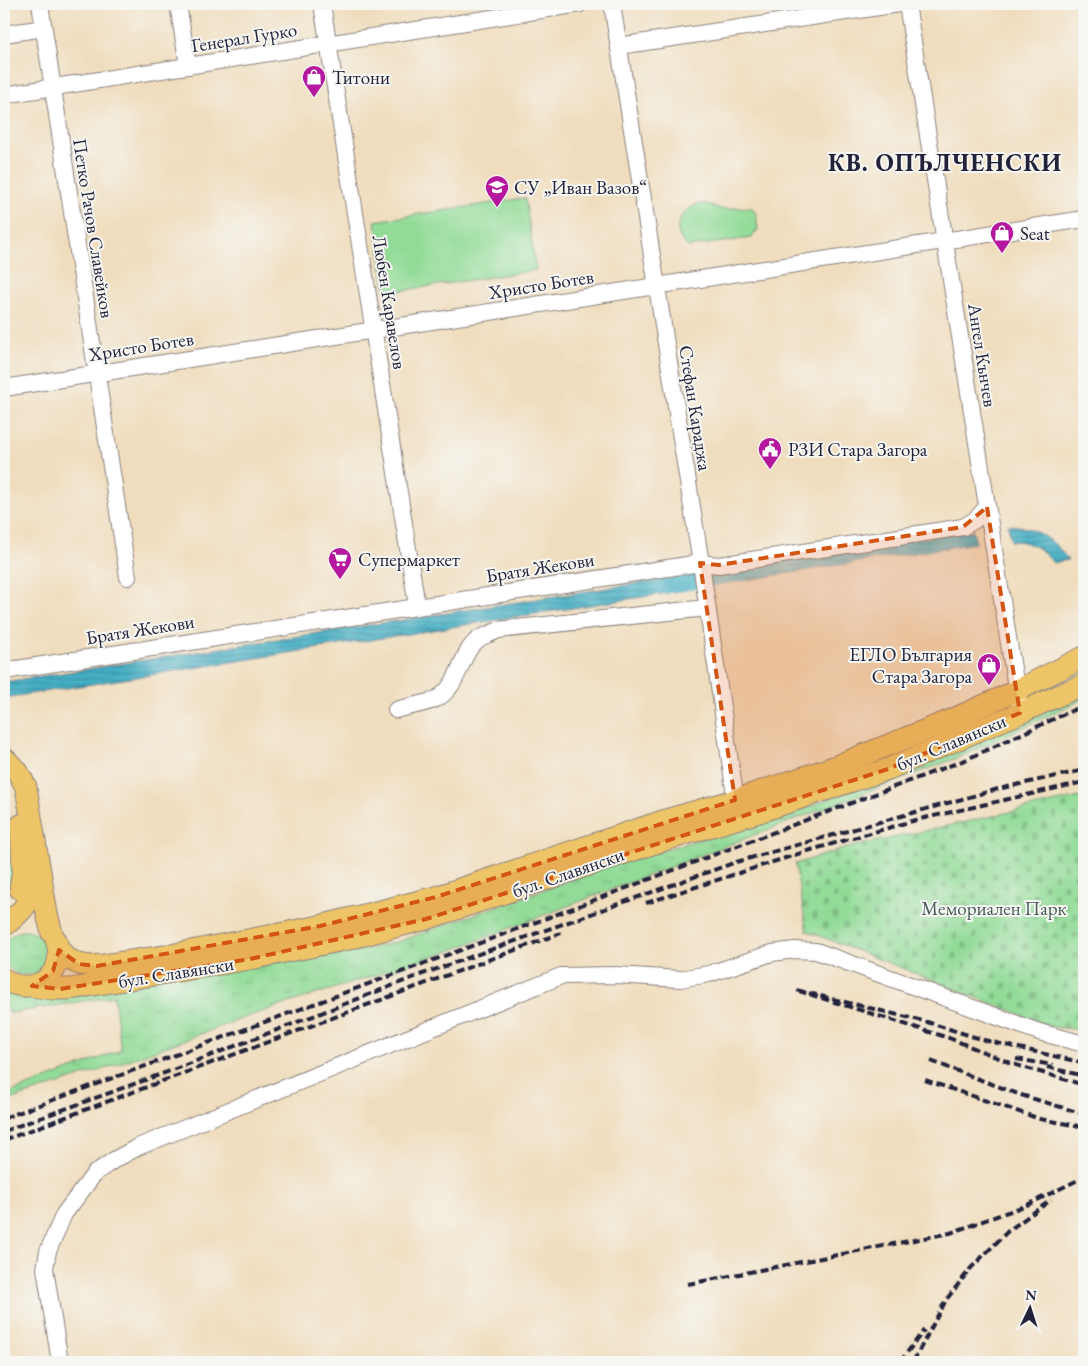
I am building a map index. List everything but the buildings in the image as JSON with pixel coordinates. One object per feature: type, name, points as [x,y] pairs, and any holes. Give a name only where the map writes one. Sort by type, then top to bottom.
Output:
[{"type":"main road","name":"бул. Славянски","points":[[13,984],[60,989],[77,988],[242,961],[344,940],[426,919],[652,844],[831,768],[951,720],[1016,691],[1084,657]]},
{"type":"main road","name":"бул. Славянски","points":[[5,921],[33,920],[42,924],[68,959],[79,964],[97,966],[165,956],[320,926],[436,897],[669,819],[737,809],[888,769],[1084,684]]},
{"type":"main road","points":[[4,758],[18,772],[26,787],[55,942],[57,964],[51,975],[40,983],[13,984]]},
{"type":"main road","points":[[4,773],[17,790],[32,872],[32,891],[26,907],[5,921]]},
{"type":"street","name":"Петко Рачов Славейков","points":[[40,4],[128,577]]},
{"type":"street","points":[[178,4],[188,66]]},
{"type":"street","name":"Любен Каравелов","points":[[322,4],[417,606]]},
{"type":"street","name":"Генерал Гурко","points":[[4,95],[580,4]]},
{"type":"street","name":"Стефан Караджа","points":[[612,4],[701,566],[737,809]]},
{"type":"street","points":[[619,46],[899,4]]},
{"type":"street","name":"Ангел Кънчев","points":[[907,4],[1020,713]]},
{"type":"street","points":[[4,34],[44,28]]},
{"type":"street","name":"Христо Ботев","points":[[4,388],[1084,219]]},
{"type":"street","name":"Братя Жекови","points":[[4,671],[417,606],[719,565],[963,527],[974,520],[987,507]]},
{"type":"street","points":[[396,710],[436,699],[455,681],[466,654],[479,639],[498,630],[707,608]]},
{"type":"street","points":[[60,1362],[45,1268],[48,1252],[64,1214],[95,1174],[114,1160],[138,1147],[561,976],[606,975],[680,978],[709,974],[772,953],[795,950],[816,951],[1039,1032],[1084,1044]]},
{"type":"highlighted area","points":[[987,507],[1020,713],[888,769],[426,919],[250,959],[60,989],[32,986],[53,971],[59,950],[79,964],[97,966],[320,926],[436,897],[735,800],[700,563],[719,565],[963,527]]},
{"type":"green space","points":[[525,198],[536,270],[386,293],[375,221]]},
{"type":"green space","points":[[698,204],[708,204],[720,209],[751,207],[756,213],[758,229],[751,238],[688,247],[679,235],[679,223],[685,212]]},
{"type":"green space","points":[[1084,694],[1084,699],[962,756],[447,952],[261,1012],[107,1068],[4,1102],[4,1095],[121,1050],[114,996],[12,1013],[4,1007],[4,991],[21,995],[370,949],[400,941],[607,867],[736,828],[775,819],[957,750]]},
{"type":"green space","name":"Мемориален Парк","points":[[1084,796],[1084,1030],[1052,1027],[807,931],[795,864],[846,848]]},
{"type":"green space","points":[[4,802],[14,866],[10,890],[4,899]]},
{"type":"green space","points":[[21,931],[29,931],[41,937],[47,953],[41,969],[29,975],[21,975],[9,969],[3,957],[3,949],[9,937]]},
{"type":"water","points":[[1008,525],[1026,528],[1042,535],[1050,540],[1068,560],[1053,563],[1035,546],[1011,541]]},
{"type":"water","points":[[973,530],[976,543],[722,584],[720,571]]},
{"type":"water","points":[[684,576],[686,590],[4,698],[4,682]]},
{"type":"waterway","points":[[665,586],[741,574]]},
{"type":"railway","points":[[4,1118],[507,933],[965,760],[1084,705]]},
{"type":"railway","points":[[4,1131],[170,1071],[420,975],[736,862],[998,789],[1084,770]]},
{"type":"railway","points":[[646,903],[804,852],[916,820],[1084,782]]},
{"type":"railway","points":[[4,1140],[561,933]]},
{"type":"railway","points":[[1084,1063],[984,1040],[927,1022],[796,990],[949,1038],[1016,1065],[1084,1085]]},
{"type":"railway","points":[[1016,1059],[1053,1065]]},
{"type":"railway","points":[[931,1061],[1021,1095],[1084,1114]]},
{"type":"railway","points":[[1047,1067],[1084,1076]]},
{"type":"railway","points":[[925,1080],[1040,1119],[1084,1127]]},
{"type":"railway","points":[[688,1284],[950,1233],[1027,1205],[1084,1177]]},
{"type":"railway","points":[[913,1362],[946,1300],[971,1268],[1008,1231],[1051,1200]]},
{"type":"railway","points":[[900,1362],[924,1330]]},
{"type":"place","name":"Титони","points":[[314,98]]},
{"type":"place","name":"СУ „Иван Вазов“","points":[[497,208]]},
{"type":"place","name":"Seat","points":[[1002,254]]},
{"type":"place","name":"РЗИ Стара Загора","points":[[770,470]]},
{"type":"place","name":"Супермаркет","points":[[340,580]]},
{"type":"place","name":"ЕГЛО България Стара Загора","points":[[989,686]]},
{"type":"district","name":"КВ. ОПЪЛЧЕНСКИ","points":[[945,163]]}]
